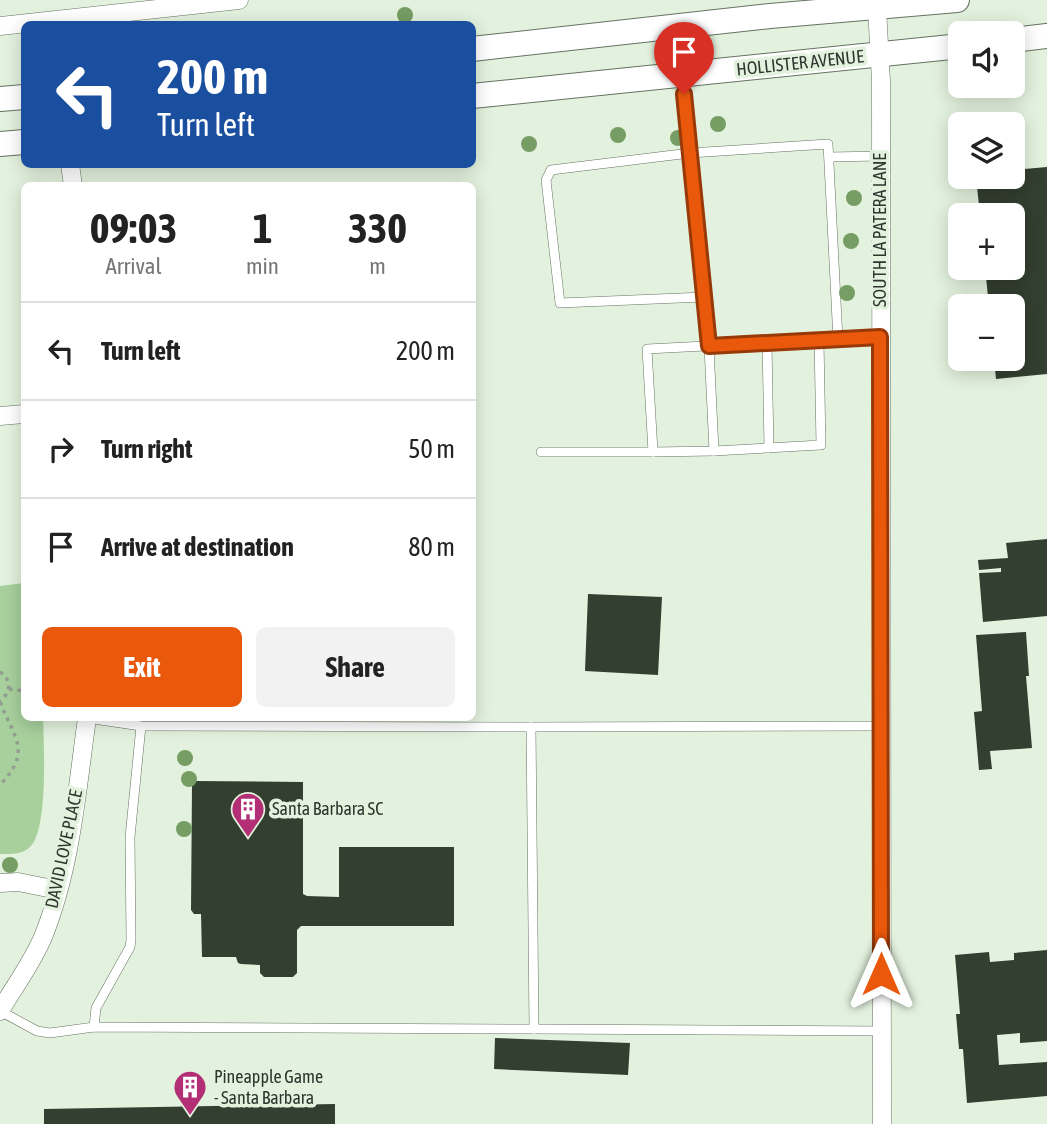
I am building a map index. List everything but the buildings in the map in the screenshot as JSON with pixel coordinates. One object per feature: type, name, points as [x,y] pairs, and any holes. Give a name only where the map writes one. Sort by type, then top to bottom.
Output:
[{"type":"main road","points":[[476,49],[770,16],[957,0]]},
{"type":"main road","points":[[1025,39],[1047,36]]},
{"type":"main road","name":"HOLLISTER AVENUE","points":[[476,96],[948,47]]},
{"type":"main road","points":[[0,99],[21,97]]},
{"type":"main road","points":[[0,144],[21,142]]},
{"type":"street","points":[[66,21],[134,6],[239,0]]},
{"type":"street","name":"SOUTH LA PATERA LANE","points":[[877,8],[881,54],[882,1124]]},
{"type":"street","points":[[0,26],[21,25]]},
{"type":"street","points":[[0,416],[21,415]]},
{"type":"street","name":"DAVID LOVE PLACE","points":[[0,1011],[43,939],[58,890],[72,826],[87,721]]},
{"type":"street","points":[[0,883],[18,882],[58,890]]},
{"type":"lane","points":[[681,75],[709,346],[714,451]]},
{"type":"lane","points":[[704,297],[561,303],[547,180],[551,170],[690,153],[828,144],[838,340]]},
{"type":"lane","points":[[829,156],[881,156]]},
{"type":"lane","points":[[653,452],[647,349],[880,337]]},
{"type":"lane","points":[[541,452],[714,451],[821,445],[819,341]]},
{"type":"lane","points":[[767,343],[769,449]]},
{"type":"lane","points":[[107,721],[141,726],[882,726]]},
{"type":"lane","points":[[94,1027],[96,1008],[130,947],[130,837],[141,726]]},
{"type":"lane","points":[[531,727],[534,1029]]},
{"type":"lane","points":[[0,1011],[37,1031],[50,1033],[94,1027],[881,1031]]},
{"type":"path","points":[[0,672],[8,681],[9,689],[0,702],[20,746],[19,756],[9,776],[0,786]]},
{"type":"path","points":[[9,689],[21,691]]},
{"type":"green space","points":[[21,583],[21,721],[43,721],[43,804],[40,822],[31,846],[13,854],[0,854],[0,586]]},
{"type":"place","name":"Santa Barbara SC","points":[[248,839]]},
{"type":"place","name":"Pineapple Game - Santa Barbara","points":[[190,1117]]},
{"type":"route","points":[[684,94],[709,346],[880,337],[881,974]]}]
